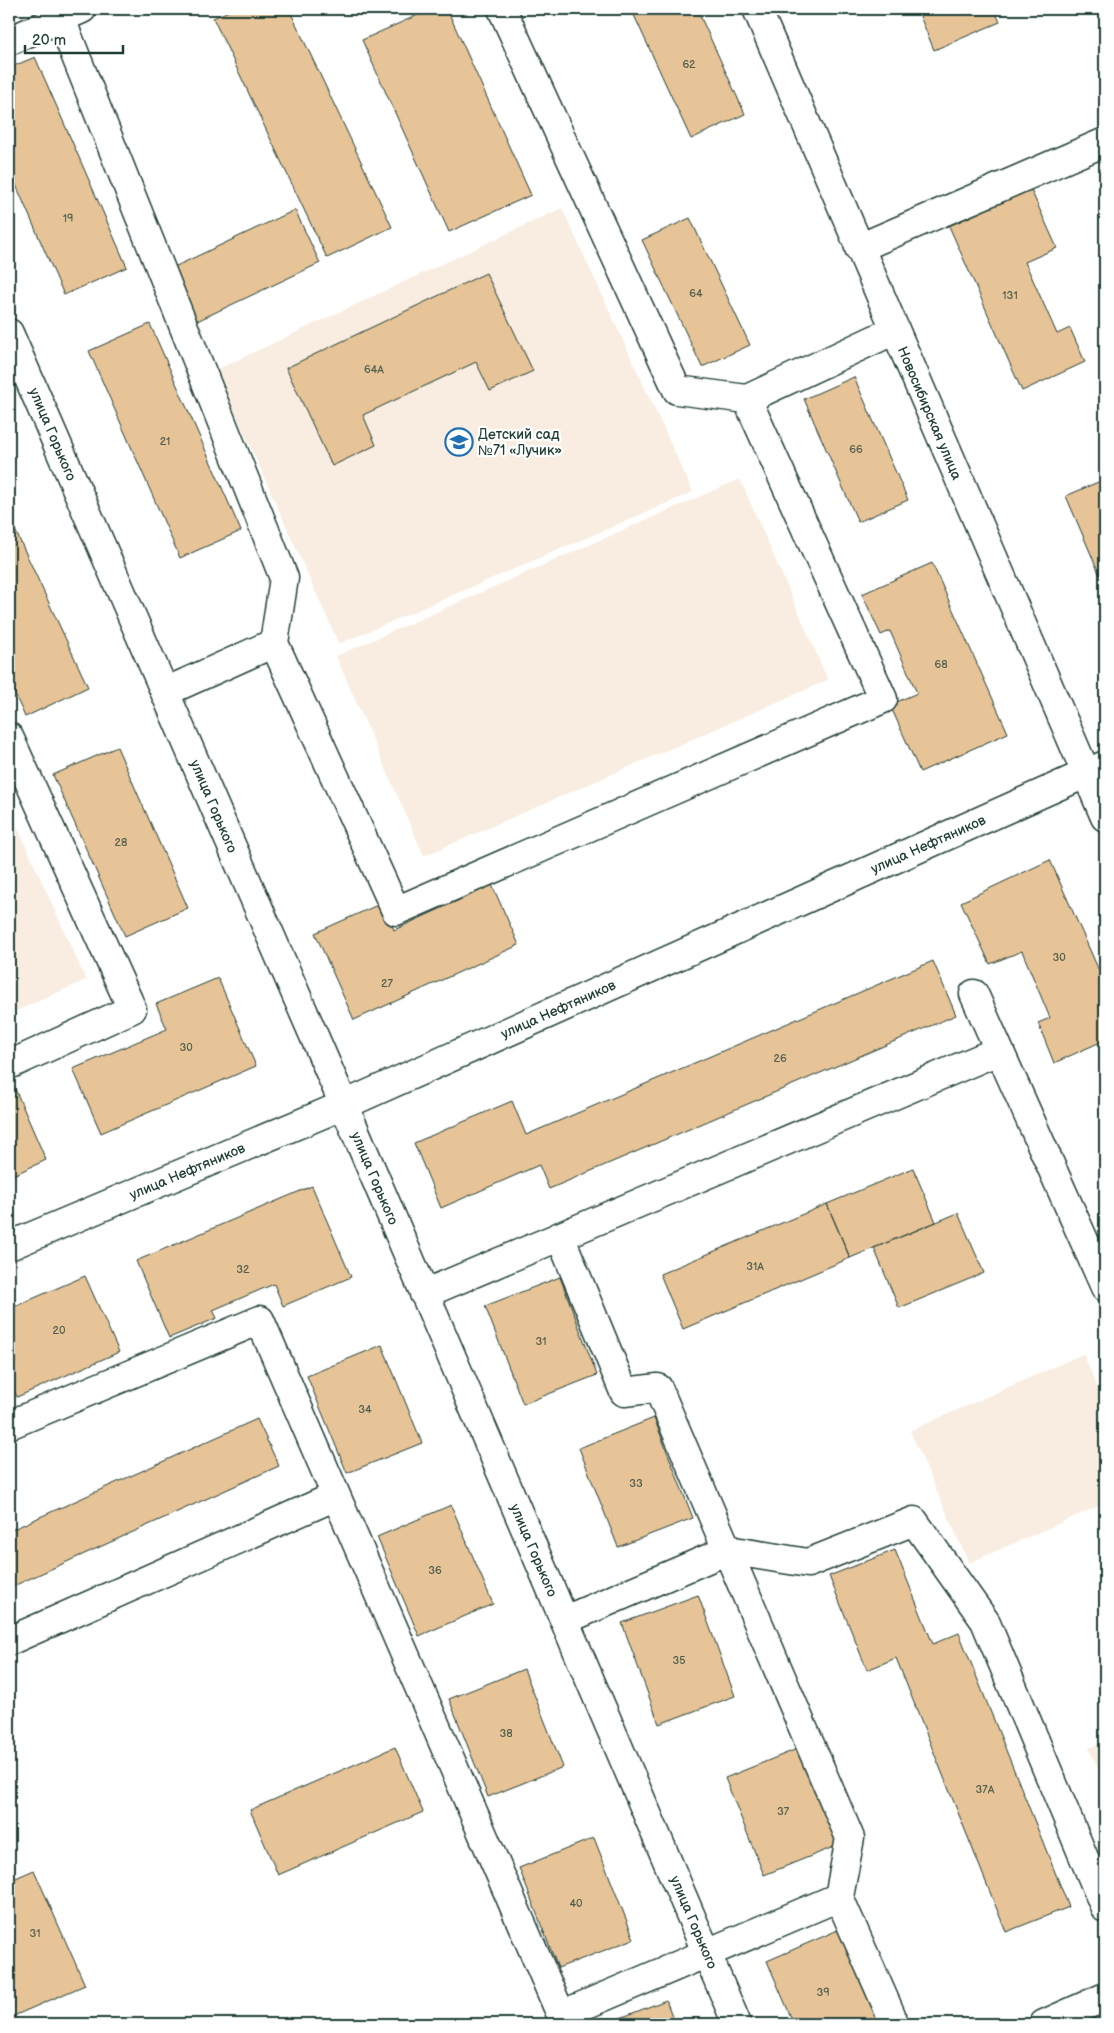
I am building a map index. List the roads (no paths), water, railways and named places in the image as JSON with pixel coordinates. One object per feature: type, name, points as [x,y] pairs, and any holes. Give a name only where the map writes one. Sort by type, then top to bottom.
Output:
[{"type":"main road","points":[[502,9],[677,390],[747,399],[894,330]]},
{"type":"main road","name":"Новосибирская улица","points":[[757,9],[894,330],[1095,770],[1105,818]]},
{"type":"main road","points":[[9,41],[67,12],[284,578],[274,643],[396,911],[883,699],[747,399]]},
{"type":"main road","points":[[859,248],[1105,142]]},
{"type":"main road","name":"улица Горького","points":[[9,333],[344,1105],[737,2024]]},
{"type":"main road","points":[[165,692],[274,643]]},
{"type":"main road","points":[[9,736],[132,1009],[9,1065]]},
{"type":"main road","name":"улица Нефтяников","points":[[9,1246],[344,1105],[1095,770]]},
{"type":"main road","points":[[974,994],[1105,1287]]},
{"type":"main road","points":[[424,1294],[998,1051]]},
{"type":"main road","points":[[560,1236],[624,1392],[658,1388],[728,1550],[850,1838],[839,1897],[891,2015]]},
{"type":"main road","points":[[9,1426],[260,1320],[563,2020],[707,1954],[839,1897]]},
{"type":"main road","points":[[9,1641],[336,1496]]},
{"type":"main road","points":[[565,1620],[728,1550],[808,1563],[914,1521],[985,1621],[1105,1908]]},
{"type":"main road","points":[[1044,2024],[1105,1997]]},
{"type":"place","name":"Детский сад №71 «Лучик»","points":[[459,442]]}]
